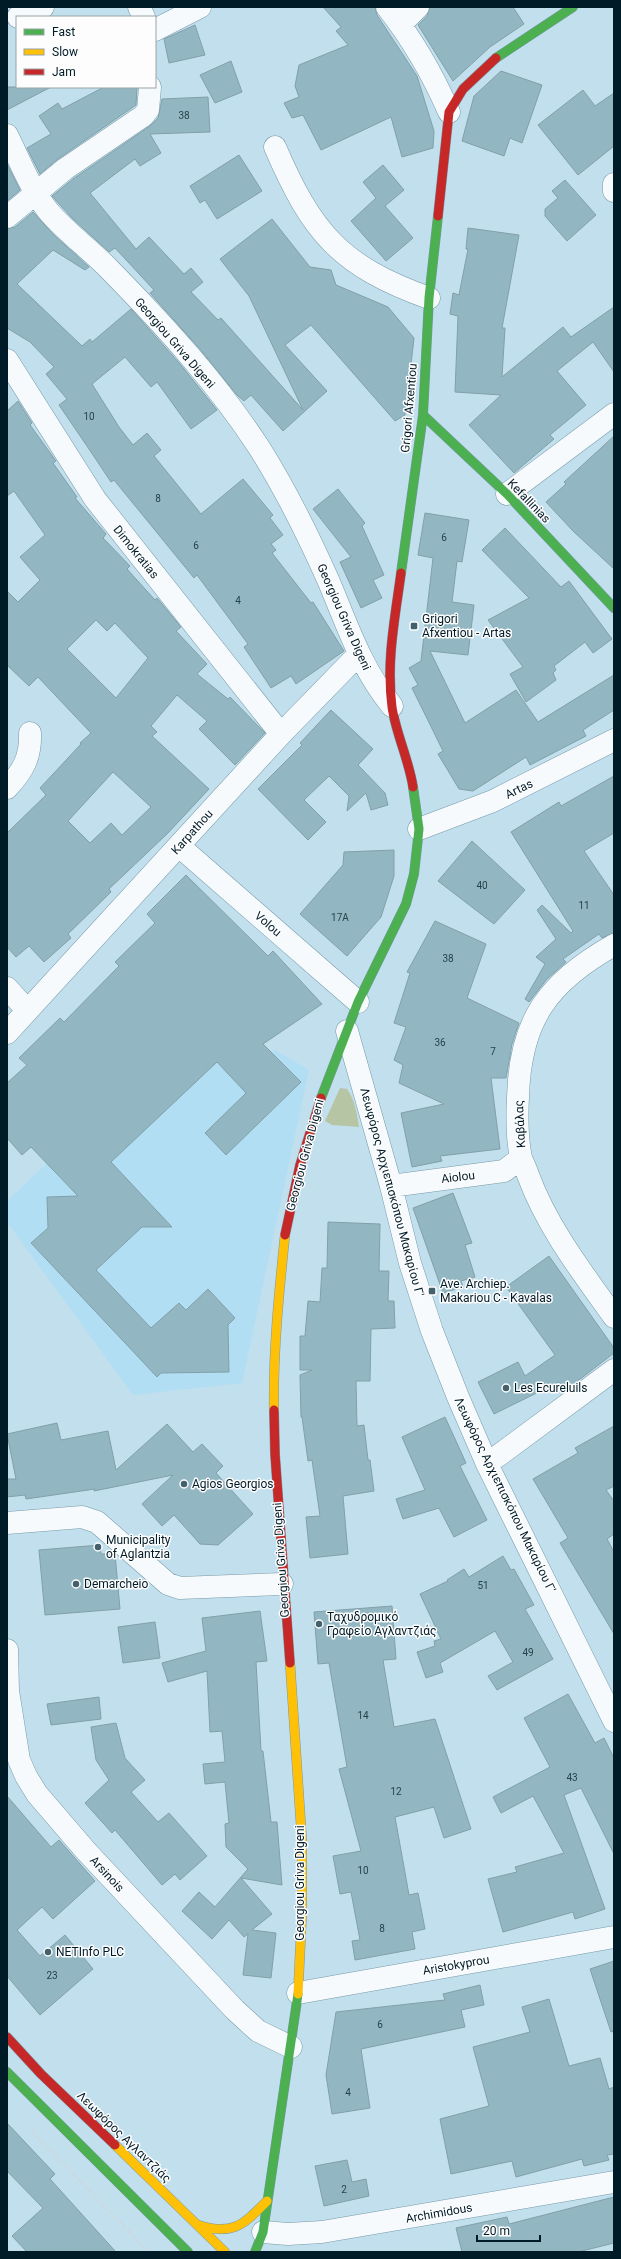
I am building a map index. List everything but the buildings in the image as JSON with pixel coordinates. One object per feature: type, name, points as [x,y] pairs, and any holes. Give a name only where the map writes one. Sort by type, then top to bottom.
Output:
[{"type":"street","points":[[20,16],[43,7]]},
{"type":"street","points":[[139,7],[144,16]]},
{"type":"street","points":[[156,29],[200,7]]},
{"type":"street","points":[[387,7],[401,24],[438,86],[449,112]]},
{"type":"street","points":[[401,24],[418,7]]},
{"type":"street","points":[[449,112],[463,89],[498,56],[573,7]]},
{"type":"street","points":[[7,216],[65,169],[144,116],[148,110],[150,88]]},
{"type":"street","name":"Grigori Afxentiou","points":[[392,706],[390,659],[422,415],[429,298],[449,112]]},
{"type":"street","name":"Georgiou Griva Digeni","points":[[7,136],[36,192],[49,212],[109,269],[155,318],[234,413],[260,450],[297,514],[336,599],[358,655],[376,687],[392,706],[396,732],[412,782],[419,829],[414,874],[406,904],[358,1002],[320,1098],[300,1165],[286,1230],[276,1318],[273,1371],[275,1454],[282,1584],[302,1840],[302,1912],[298,1993],[292,2047],[263,2232],[255,2252]]},
{"type":"street","points":[[274,147],[298,196],[314,223],[344,255],[370,273],[394,286],[429,298]]},
{"type":"street","points":[[614,184],[614,191]]},
{"type":"street","name":"Dimokratias","points":[[7,360],[95,499],[281,734]]},
{"type":"street","points":[[507,494],[614,414]]},
{"type":"street","name":"Kefallinias","points":[[422,415],[507,494],[614,608]]},
{"type":"street","name":"Karpathou","points":[[7,1033],[281,734],[358,655]]},
{"type":"street","points":[[7,788],[24,767],[28,758],[30,733]]},
{"type":"street","name":"Artas","points":[[419,829],[492,802],[614,740]]},
{"type":"street","name":"Volou","points":[[179,846],[358,1002]]},
{"type":"street","name":"Καβάλας","points":[[614,945],[585,961],[560,983],[543,1003],[532,1024],[521,1054],[518,1089],[521,1158],[547,1218],[614,1317]]},
{"type":"street","points":[[7,988],[27,1010]]},
{"type":"street","name":"Λεωφόρος Αρχιεπισκόπου Μακαρίου Γ'","points":[[347,1031],[391,1186],[410,1263],[432,1331],[487,1464],[614,1721]]},
{"type":"street","name":"Aiolou","points":[[391,1186],[504,1171],[521,1158]]},
{"type":"street","points":[[487,1464],[614,1370]]},
{"type":"street","points":[[7,1523],[82,1517],[97,1522],[168,1584],[180,1588],[282,1584]]},
{"type":"street","name":"Arsinois","points":[[7,1650],[8,1691],[19,1760],[26,1776],[38,1794],[86,1851],[236,2010],[258,2031],[292,2047]]},
{"type":"street","name":"Aristokyprou","points":[[298,1993],[614,1937]]},
{"type":"street","name":"Λεωφόρος Αγλαντζιάς","points":[[7,2037],[41,2074],[226,2252]]},
{"type":"street","points":[[7,2072],[188,2252]]},
{"type":"street","name":"Archimidous","points":[[263,2232],[288,2234],[322,2232],[614,2182]]},
{"type":"street","points":[[198,2225],[214,2231],[231,2231],[253,2216],[267,2201]]},
{"type":"path","points":[[35,2122],[34,2134],[149,2252]]},
{"type":"shaded area","points":[[216,1004],[267,1056],[275,1050],[309,1070],[242,1383],[133,1395],[7,1222],[7,1201]]},
{"type":"green space","points":[[340,1088],[347,1089],[354,1102],[359,1127],[332,1125],[325,1121]]},
{"type":"traffic: fast","points":[[496,58],[573,7]]},
{"type":"traffic: fast","points":[[401,573],[423,415],[429,298],[438,216]]},
{"type":"traffic: fast","points":[[423,415],[507,494],[614,608]]},
{"type":"traffic: fast","points":[[321,1098],[358,1002],[406,904],[414,874],[419,829],[413,787]]},
{"type":"traffic: fast","points":[[255,2252],[263,2232],[298,1994]]},
{"type":"traffic: fast","points":[[7,2072],[188,2252]]},
{"type":"traffic: slow","points":[[274,1410],[275,1344],[285,1235]]},
{"type":"traffic: slow","points":[[290,1663],[302,1841],[302,1912],[298,1994]]},
{"type":"traffic: slow","points":[[115,2145],[225,2252]]},
{"type":"traffic: slow","points":[[198,2225],[210,2228],[229,2229],[244,2222],[267,2201]]},
{"type":"traffic: jam","points":[[438,216],[449,112],[463,89],[496,58]]},
{"type":"traffic: jam","points":[[401,573],[392,640],[390,690],[396,727],[409,767],[413,787]]},
{"type":"traffic: jam","points":[[285,1235],[300,1165],[321,1098]]},
{"type":"traffic: jam","points":[[274,1410],[275,1454],[290,1663]]},
{"type":"traffic: jam","points":[[7,2037],[41,2074],[115,2145]]},
{"type":"place","name":"Grigori Afxentiou - Artas","points":[[414,626]]},
{"type":"place","name":"Ave. Archiep. Makariou C - Kavalas","points":[[432,1291]]},
{"type":"place","name":"Les Ecureluils","points":[[506,1388]]},
{"type":"place","name":"Agios Georgios","points":[[184,1484]]},
{"type":"place","name":"Municipality of Aglantzia","points":[[98,1547]]},
{"type":"place","name":"Demarcheio","points":[[76,1584]]},
{"type":"place","name":"Ταχυδρομικό Γραφείο Αγλαντζιάς","points":[[319,1624]]},
{"type":"place","name":"NETInfo PLC","points":[[48,1952]]}]
